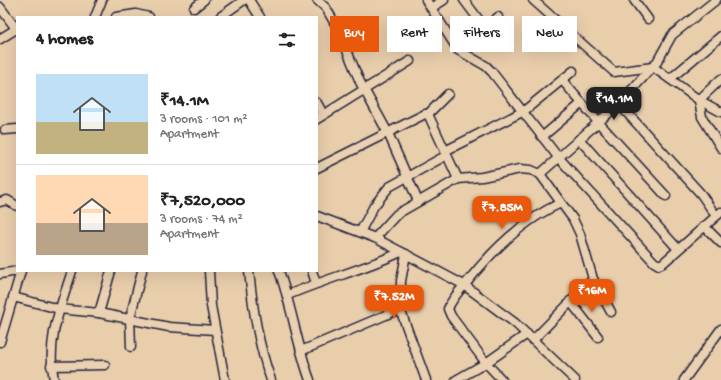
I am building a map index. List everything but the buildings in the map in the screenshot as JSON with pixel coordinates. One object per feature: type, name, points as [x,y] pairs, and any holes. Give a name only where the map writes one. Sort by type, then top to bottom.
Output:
[{"type":"street","points":[[94,16],[102,0]]},
{"type":"street","points":[[194,8],[204,0]]},
{"type":"street","points":[[221,16],[244,0]]},
{"type":"street","points":[[249,0],[259,16]]},
{"type":"street","points":[[317,0],[323,4],[331,15],[364,90],[388,133],[418,201]]},
{"type":"street","points":[[426,0],[450,38]]},
{"type":"street","points":[[431,8],[444,0]]},
{"type":"street","points":[[464,0],[476,16]]},
{"type":"street","points":[[634,0],[648,19]]},
{"type":"street","points":[[540,174],[618,104],[653,67],[672,35],[716,0]]},
{"type":"street","points":[[538,1],[614,72],[653,67],[699,100],[721,112]]},
{"type":"street","points":[[0,7],[16,29]]},
{"type":"street","points":[[123,16],[136,14],[145,16]]},
{"type":"street","points":[[0,39],[16,31]]},
{"type":"street","points":[[670,80],[721,36]]},
{"type":"street","points":[[462,52],[486,66],[492,72],[524,111],[558,157],[654,262],[659,265],[664,263],[718,214],[618,104]]},
{"type":"street","points":[[320,116],[410,62]]},
{"type":"street","points":[[360,232],[382,193],[389,187],[446,153],[524,111],[573,71]]},
{"type":"street","points":[[699,100],[721,79]]},
{"type":"street","points":[[562,80],[598,122],[666,196]]},
{"type":"street","points":[[318,168],[425,114],[428,114],[448,94]]},
{"type":"street","points":[[699,100],[702,118],[721,148]]},
{"type":"street","points":[[542,137],[582,103]]},
{"type":"street","points":[[428,114],[458,179]]},
{"type":"street","points":[[5,130],[16,129]]},
{"type":"street","points":[[578,139],[678,249]]},
{"type":"street","points":[[375,238],[397,214],[458,179],[482,177],[520,169],[531,170],[540,174],[577,226],[593,279],[611,312]]},
{"type":"street","points":[[0,202],[7,200],[16,205]]},
{"type":"street","points":[[502,380],[486,363],[449,312],[450,303],[464,285],[496,250],[518,230],[537,215],[561,203]]},
{"type":"street","points":[[318,216],[375,238],[464,285],[526,334],[575,380]]},
{"type":"street","points":[[704,226],[721,243]]},
{"type":"street","points":[[288,295],[316,283],[403,253]]},
{"type":"street","points":[[403,253],[400,309],[426,380]]},
{"type":"street","points":[[0,274],[16,271]]},
{"type":"street","points":[[1,336],[20,272]]},
{"type":"street","points":[[54,380],[51,366],[51,344],[59,310],[72,272]]},
{"type":"street","points":[[99,313],[111,272]]},
{"type":"street","points":[[131,347],[130,318],[142,272]]},
{"type":"street","points":[[209,272],[211,306],[225,380]]},
{"type":"street","points":[[249,272],[251,300],[258,338],[272,380]]},
{"type":"street","points":[[279,272],[288,295],[301,351],[310,380]]},
{"type":"street","points":[[312,272],[316,283]]},
{"type":"street","points":[[533,340],[593,279]]},
{"type":"street","points":[[13,297],[59,310],[99,313],[169,327],[215,330]]},
{"type":"street","points":[[570,301],[598,337]]},
{"type":"street","points":[[301,351],[400,309]]},
{"type":"street","points":[[684,380],[721,329]]},
{"type":"street","points":[[458,380],[486,363],[526,334]]},
{"type":"street","points":[[51,366],[105,365]]}]
